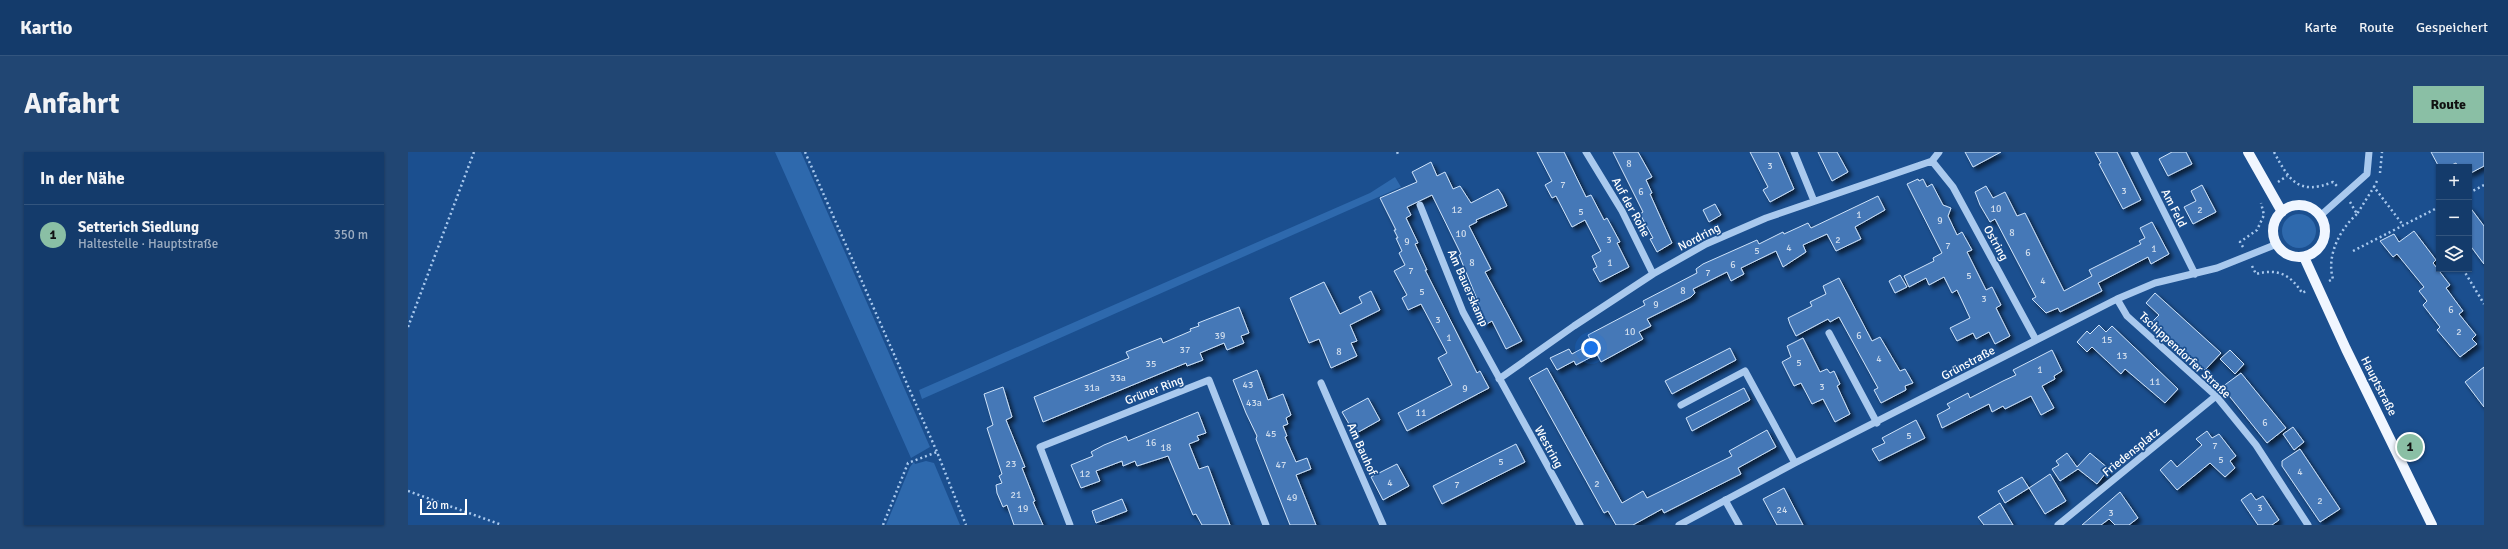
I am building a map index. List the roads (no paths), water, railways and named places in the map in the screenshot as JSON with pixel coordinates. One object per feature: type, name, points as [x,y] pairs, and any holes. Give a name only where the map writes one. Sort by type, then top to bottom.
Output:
[{"type":"main road","points":[[2248,152],[2282,212]]},
{"type":"main road","points":[[2294,206],[2302,206],[2309,207],[2320,216],[2324,224],[2324,241],[2319,248],[2304,257],[2288,255],[2276,244],[2274,238],[2274,224],[2282,212],[2294,206]]},
{"type":"main road","name":"Hauptstraße","points":[[2304,257],[2432,525]]},
{"type":"street","name":"Auf der Rohe","points":[[1586,152],[1622,211],[1653,274]]},
{"type":"street","points":[[1794,152],[1814,201]]},
{"type":"street","points":[[1932,161],[1939,152]]},
{"type":"street","name":"Am Feld","points":[[2134,152],[2195,274]]},
{"type":"street","points":[[2320,216],[2367,174],[2369,152]]},
{"type":"street","name":"Nordring","points":[[1500,379],[1574,326],[1653,274],[1706,244],[1766,218],[1932,161]]},
{"type":"street","name":"Ostring","points":[[1932,161],[1953,187],[2036,340]]},
{"type":"street","name":"Am Bauerskamp","points":[[1420,205],[1463,312],[1500,379]]},
{"type":"street","name":"Grünstraße","points":[[1679,525],[1795,463],[1877,423],[2117,299],[2155,282],[2195,274],[2276,244]]},
{"type":"street","name":"Tschippendorfer Straße","points":[[2117,299],[2127,316],[2216,396],[2256,445],[2308,525]]},
{"type":"street","points":[[1829,333],[1877,423]]},
{"type":"street","points":[[1681,405],[1745,371],[1795,463]]},
{"type":"street","name":"Westring","points":[[1500,379],[1580,525]]},
{"type":"street","name":"Grüner Ring","points":[[1070,525],[1040,447],[1209,380],[1266,525]]},
{"type":"street","name":"Am Bauhof","points":[[1321,383],[1383,525]]},
{"type":"street","name":"Friedensplatz","points":[[2058,525],[2216,396]]},
{"type":"street","points":[[1725,500],[1739,525]]},
{"type":"place","name":"Setterich Siedlung","points":[[2410,447]]}]
